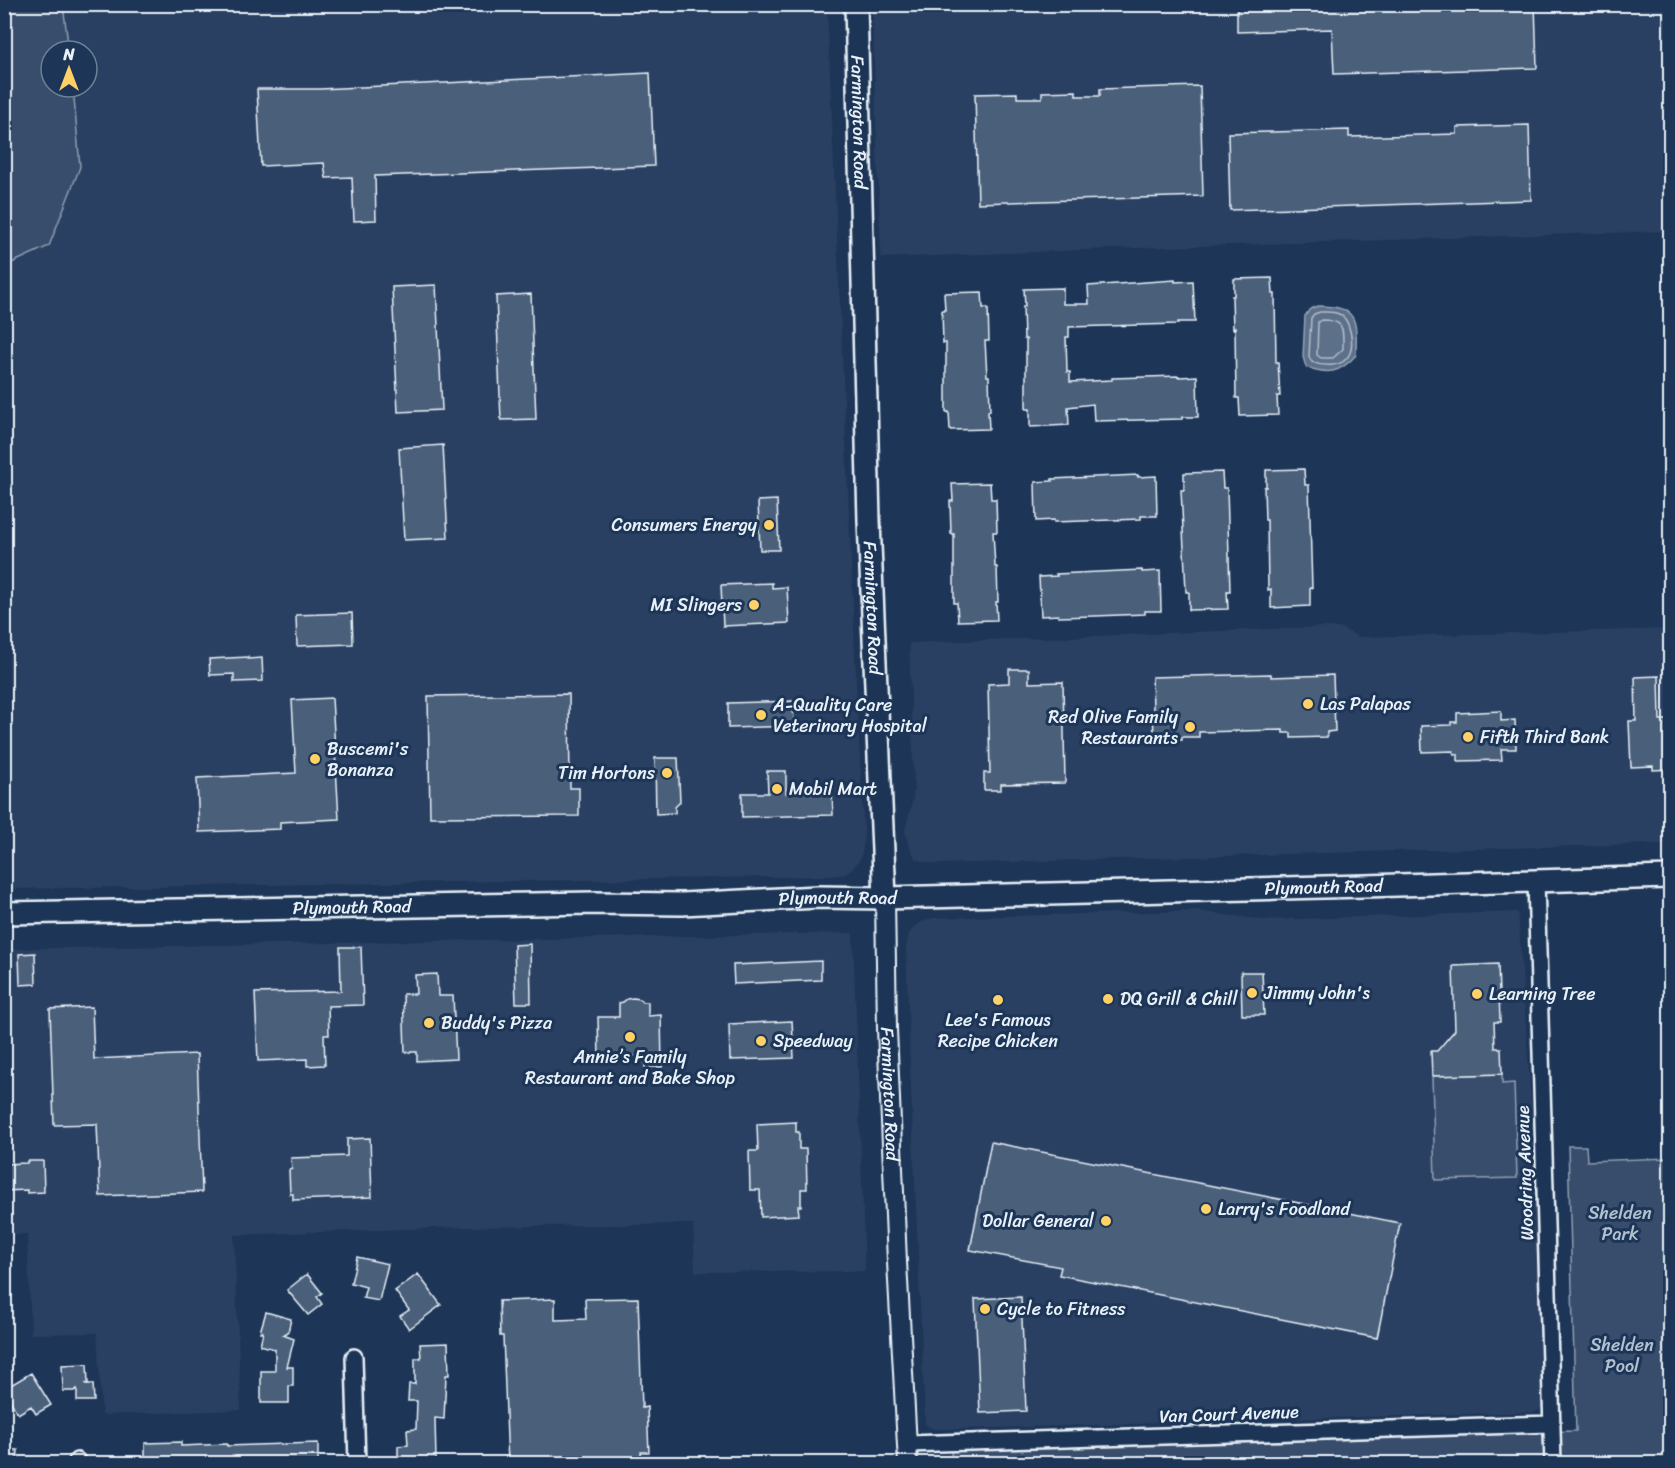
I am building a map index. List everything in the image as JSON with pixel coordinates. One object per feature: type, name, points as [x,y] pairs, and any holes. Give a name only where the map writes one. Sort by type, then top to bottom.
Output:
[{"type":"main road","name":"Farmington Road","points":[[856,4],[869,521],[885,898]]},
{"type":"main road","name":"Plymouth Road","points":[[4,913],[594,903],[682,904],[818,897],[885,898],[1671,877]]},
{"type":"street","name":"Woodring Avenue","points":[[1536,881],[1553,1464]]},
{"type":"street","name":"Farmington Road","points":[[885,898],[887,1039],[908,1464]]},
{"type":"street","points":[[354,1357],[357,1464]]},
{"type":"street","name":"Van Court Avenue","points":[[908,1444],[1552,1424]]},
{"type":"shaded area","points":[[4,5],[827,5],[864,830],[860,859],[845,874],[5,889]]},
{"type":"shaded area","points":[[872,5],[1670,5],[1670,231],[881,258]]},
{"type":"shaded area","points":[[1341,628],[1358,637],[1670,629],[1670,845],[935,864],[915,858],[905,831],[914,787],[909,643]]},
{"type":"shaded area","points":[[1197,911],[1264,920],[1518,912],[1537,1189],[1545,1391],[1545,1400],[1538,1411],[956,1429],[934,1429],[925,1423],[906,947],[909,934],[914,927],[933,918]]},
{"type":"shaded area","points":[[853,933],[865,1271],[695,1272],[693,1224],[463,1227],[234,1235],[241,1410],[102,1415],[97,1333],[31,1334],[27,1234],[5,1235],[5,949]]},
{"type":"green space","points":[[4,5],[63,5],[67,39],[39,39],[39,99],[74,99],[80,167],[49,246],[5,266]]},
{"type":"green space","points":[[1502,1074],[1502,1084],[1514,1083],[1517,1178],[1435,1180],[1432,1076]]},
{"type":"green space","points":[[1568,1146],[1586,1146],[1587,1161],[1670,1158],[1670,1463],[952,1464],[951,1450],[1576,1431]]},
{"type":"water","points":[[1318,306],[1348,312],[1355,324],[1356,355],[1345,366],[1334,371],[1321,371],[1306,367],[1303,357],[1305,316],[1310,309]]},
{"type":"building","points":[[1403,4],[1535,4],[1537,68],[1334,74],[1332,29],[1237,32],[1237,9]]},
{"type":"building","points":[[650,73],[654,166],[375,176],[376,220],[354,221],[352,177],[326,178],[324,163],[261,166],[257,89],[320,89]]},
{"type":"building","points":[[1200,86],[1203,196],[978,203],[975,94],[1017,93],[1017,98],[1042,98],[1042,92],[1076,91],[1076,96],[1100,96],[1100,89]]},
{"type":"building","points":[[1529,125],[1531,200],[1230,210],[1228,133],[1349,130],[1349,137],[1457,134],[1457,127]]},
{"type":"building","points":[[1272,278],[1273,294],[1275,294],[1276,362],[1278,362],[1280,396],[1277,396],[1278,415],[1240,416],[1239,398],[1236,398],[1232,296],[1234,296],[1234,279]]},
{"type":"building","points":[[1175,280],[1175,282],[1193,281],[1195,322],[1069,327],[1069,337],[1066,337],[1067,372],[1070,372],[1070,382],[1112,380],[1112,378],[1197,376],[1198,417],[1094,421],[1093,404],[1068,407],[1069,425],[1030,427],[1030,409],[1026,409],[1024,289],[1063,288],[1063,304],[1089,304],[1088,286]]},
{"type":"building","points":[[436,285],[442,410],[398,412],[392,287]]},
{"type":"building","points":[[982,292],[983,308],[988,308],[989,341],[985,341],[987,376],[989,376],[989,429],[950,430],[949,412],[946,412],[946,343],[943,343],[942,310],[945,310],[944,293]]},
{"type":"building","points":[[531,294],[536,419],[501,420],[496,296]]},
{"type":"building","points":[[443,445],[448,538],[404,540],[399,448]]},
{"type":"building","points":[[1304,469],[1305,485],[1309,485],[1312,588],[1310,588],[1310,606],[1271,608],[1271,589],[1268,590],[1267,520],[1265,520],[1266,470]]},
{"type":"building","points":[[1222,472],[1223,488],[1227,488],[1230,591],[1227,591],[1228,609],[1189,610],[1181,490],[1184,490],[1184,473]]},
{"type":"building","points":[[1138,475],[1138,477],[1156,476],[1157,516],[1141,516],[1141,519],[1036,521],[1035,482],[1052,481],[1052,479]]},
{"type":"building","points":[[990,483],[991,499],[996,499],[997,532],[993,532],[995,567],[997,567],[997,620],[958,621],[957,603],[954,603],[954,534],[951,534],[950,501],[953,501],[952,484]]},
{"type":"building","name":"Consumers Energy","points":[[777,500],[779,550],[760,550],[758,501]]},
{"type":"building","points":[[1142,570],[1142,572],[1160,571],[1161,611],[1145,611],[1145,614],[1041,616],[1039,577],[1057,576],[1056,574]]},
{"type":"building","name":"MI Slingers","points":[[772,583],[772,588],[787,587],[789,623],[723,626],[721,585]]},
{"type":"building","points":[[352,613],[353,644],[297,646],[296,615]]},
{"type":"building","points":[[248,657],[248,659],[262,658],[263,681],[234,682],[234,674],[210,675],[209,659]]},
{"type":"building","points":[[1009,669],[1029,669],[1029,683],[1063,682],[1065,783],[1001,784],[1001,790],[984,790],[984,773],[990,773],[988,684],[1009,683]]},
{"type":"building","points":[[1271,674],[1271,677],[1333,675],[1335,731],[1327,732],[1327,737],[1291,738],[1291,733],[1283,733],[1283,730],[1199,732],[1199,737],[1182,737],[1182,740],[1161,741],[1161,738],[1154,738],[1152,677]]},
{"type":"building","points":[[1659,676],[1660,720],[1671,720],[1671,769],[1653,770],[1653,766],[1631,767],[1629,721],[1636,721],[1635,677]]},
{"type":"building","points":[[569,694],[570,788],[579,788],[579,816],[430,817],[428,696]]},
{"type":"building","points":[[332,698],[339,819],[280,822],[280,829],[199,832],[197,778],[296,773],[292,700]]},
{"type":"building","name":"A-Quality Care Veterinary Hospital","points":[[793,701],[794,726],[728,728],[728,703]]},
{"type":"building","name":"Fifth Third Bank","points":[[1501,711],[1501,721],[1515,720],[1516,749],[1501,749],[1502,760],[1458,761],[1458,754],[1454,755],[1453,751],[1422,752],[1421,726],[1451,725],[1451,722],[1457,722],[1457,713]]},
{"type":"building","name":"Tim Hortons","points":[[655,758],[678,758],[680,802],[675,807],[675,813],[656,814]]},
{"type":"building","points":[[767,771],[786,771],[786,793],[832,792],[833,815],[742,817],[742,793],[768,793]]},
{"type":"building","points":[[530,944],[531,1003],[516,1003],[514,945]]},
{"type":"building","points":[[340,947],[361,947],[363,1005],[328,1006],[329,1035],[324,1035],[325,1065],[307,1066],[307,1059],[258,1061],[255,993],[341,991]]},
{"type":"building","points":[[35,953],[36,984],[20,985],[19,954]]},
{"type":"building","points":[[821,961],[821,980],[734,984],[733,965]]},
{"type":"building","name":"Learning Tree","points":[[1498,964],[1500,1022],[1494,1022],[1495,1048],[1501,1048],[1502,1074],[1432,1076],[1431,1051],[1437,1051],[1455,1030],[1453,966]]},
{"type":"building","name":"Jimmy John's","points":[[1241,972],[1262,972],[1264,1015],[1242,1015]]},
{"type":"building","name":"Buddy's Pizza","points":[[437,974],[438,996],[453,996],[456,1059],[417,1061],[417,1052],[405,1052],[403,994],[416,994],[415,975]]},
{"type":"building","name":"Annie’s Family Restaurant and Bake Shop","points":[[633,998],[648,1002],[648,1016],[661,1015],[662,1067],[645,1067],[645,1056],[599,1057],[598,1017],[619,1017],[619,1003]]},
{"type":"building","points":[[92,1007],[94,1059],[197,1054],[202,1192],[100,1196],[97,1124],[54,1125],[50,1009]]},
{"type":"building","name":"Speedway","points":[[792,1021],[794,1058],[730,1060],[729,1024]]},
{"type":"building","points":[[796,1122],[796,1132],[799,1132],[799,1149],[806,1149],[807,1189],[801,1189],[799,1215],[761,1217],[760,1190],[750,1190],[749,1151],[758,1151],[757,1124]]},
{"type":"building","points":[[370,1138],[372,1197],[293,1200],[293,1194],[290,1194],[291,1158],[347,1156],[347,1139]]},
{"type":"building","points":[[991,1142],[1400,1223],[1377,1338],[1059,1275],[1061,1267],[970,1250]]},
{"type":"building","points":[[27,1161],[43,1161],[44,1192],[4,1191],[4,1164],[27,1163]]},
{"type":"building","points":[[357,1257],[388,1264],[379,1301],[363,1298],[366,1287],[351,1283]]},
{"type":"building","points":[[307,1274],[322,1293],[317,1297],[322,1304],[308,1315],[287,1290]]},
{"type":"building","points":[[418,1274],[441,1305],[409,1329],[400,1316],[409,1310],[395,1291]]},
{"type":"building","points":[[1021,1297],[1026,1411],[980,1413],[975,1299]]},
{"type":"building","points":[[638,1298],[642,1408],[647,1407],[649,1452],[641,1452],[642,1464],[508,1464],[503,1336],[500,1336],[499,1301],[555,1299],[555,1320],[586,1319],[585,1299]]},
{"type":"building","points":[[266,1312],[291,1319],[288,1332],[283,1335],[294,1339],[287,1367],[293,1367],[293,1386],[289,1386],[289,1403],[261,1403],[261,1371],[275,1371],[275,1349],[260,1345],[263,1332],[260,1332]]},
{"type":"building","points":[[448,1343],[449,1375],[446,1375],[444,1419],[435,1418],[436,1461],[398,1462],[398,1446],[408,1445],[407,1430],[416,1429],[417,1401],[408,1401],[409,1384],[415,1384],[415,1358],[421,1358],[420,1344]]},
{"type":"building","points":[[87,1364],[88,1383],[85,1384],[93,1384],[94,1401],[77,1401],[77,1389],[63,1391],[62,1365]]},
{"type":"building","points":[[31,1373],[51,1405],[36,1414],[31,1406],[18,1414],[4,1389]]},
{"type":"building","points":[[181,1442],[181,1446],[318,1443],[318,1464],[145,1464],[145,1443]]},
{"type":"building","points":[[4,1450],[18,1450],[17,1464],[4,1464]]},
{"type":"place","name":"Consumers Energy","points":[[769,525]]},
{"type":"place","name":"MI Slingers","points":[[754,605]]},
{"type":"place","name":"Las Palapas","points":[[1308,704]]},
{"type":"place","name":"A-Quality Care Veterinary Hospital","points":[[761,715]]},
{"type":"place","name":"Red Olive Family Restaurants","points":[[1190,727]]},
{"type":"place","name":"Fifth Third Bank","points":[[1468,737]]},
{"type":"place","name":"Buscemi's Bonanza","points":[[315,759]]},
{"type":"place","name":"Tim Hortons","points":[[667,773]]},
{"type":"place","name":"Mobil Mart","points":[[777,789]]},
{"type":"place","name":"Jimmy John's","points":[[1252,993]]},
{"type":"place","name":"Learning Tree","points":[[1477,994]]},
{"type":"place","name":"DQ Grill & Chill","points":[[1108,999]]},
{"type":"place","name":"Lee's Famous Recipe Chicken","points":[[998,1000]]},
{"type":"place","name":"Buddy's Pizza","points":[[429,1023]]},
{"type":"place","name":"Annie’s Family Restaurant and Bake Shop","points":[[630,1037]]},
{"type":"place","name":"Speedway","points":[[761,1041]]},
{"type":"place","name":"Larry's Foodland","points":[[1206,1209]]},
{"type":"place","name":"Dollar General","points":[[1106,1221]]},
{"type":"place","name":"Cycle to Fitness","points":[[985,1309]]},
{"type":"park label","name":"Shelden Park","points":[[1620,1223]]},
{"type":"park label","name":"Shelden Pool","points":[[1622,1355]]}]
